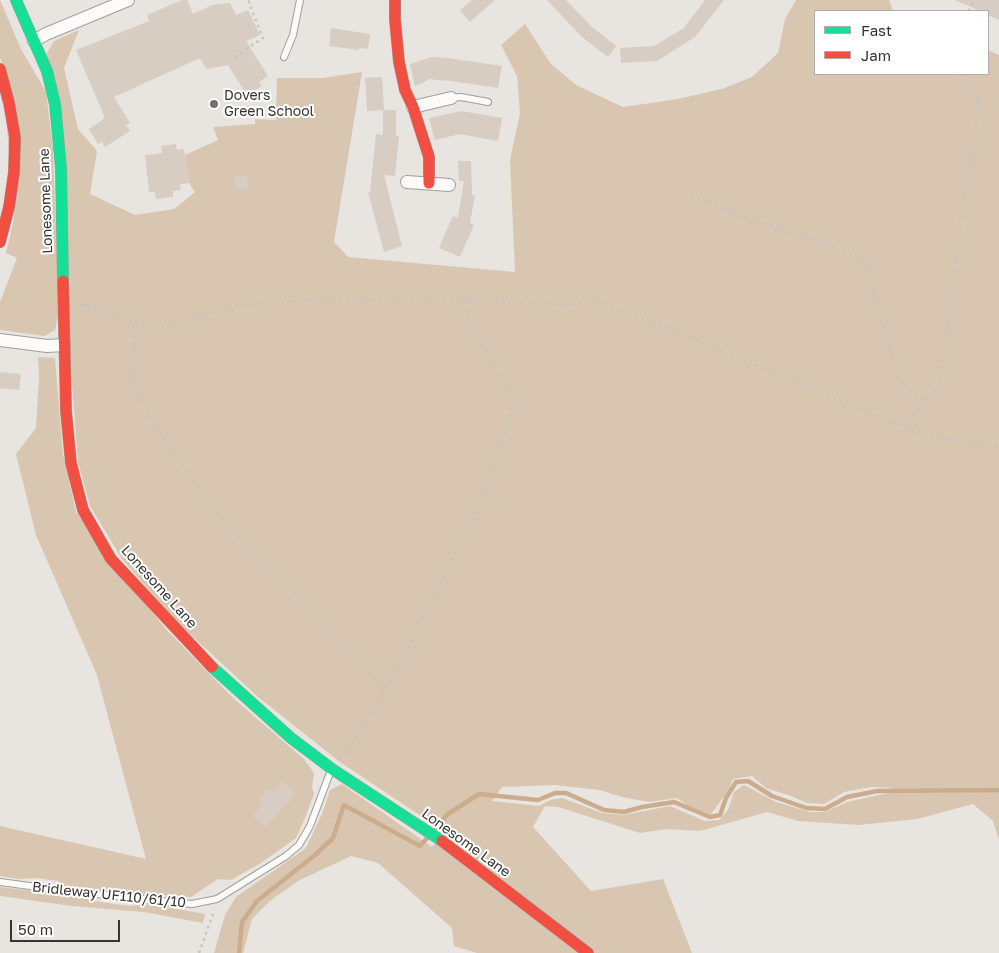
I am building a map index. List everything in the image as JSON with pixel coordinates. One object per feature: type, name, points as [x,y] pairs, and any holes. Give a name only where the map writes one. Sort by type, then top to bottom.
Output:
[{"type":"street","name":"Lonesome Lane","points":[[16,0],[47,71],[55,104],[61,168],[66,411],[70,463],[83,510],[111,559],[217,672],[291,738],[332,769],[443,842],[588,953]]},
{"type":"street","points":[[34,41],[46,34],[128,0]]},
{"type":"street","points":[[395,0],[399,62],[405,90],[413,107],[430,157],[429,183]]},
{"type":"street","points":[[0,69],[15,137],[14,172],[9,207],[0,242]]},
{"type":"street","points":[[413,107],[451,98]]},
{"type":"street","points":[[407,182],[449,185]]},
{"type":"street","points":[[0,340],[47,346],[64,345]]},
{"type":"lane","points":[[284,57],[293,35],[300,0]]},
{"type":"lane","points":[[451,98],[461,97],[488,102]]},
{"type":"lane","name":"Bridleway UF110/61/10","points":[[0,882],[66,892],[192,904],[217,900],[286,856],[299,845],[310,826],[332,769]]},
{"type":"path","points":[[235,57],[263,38],[249,0]]},
{"type":"path","points":[[6,90],[47,71]]},
{"type":"path","points":[[908,428],[918,408],[938,385],[943,360],[961,214],[975,137],[978,99],[969,82],[961,75]]},
{"type":"path","points":[[691,195],[735,214],[828,244],[865,261],[898,375],[910,393],[926,398]]},
{"type":"path","points":[[64,302],[91,306],[136,323],[168,327],[242,304],[338,300],[459,300],[566,305],[592,300],[647,320],[940,440],[986,447],[999,446]]},
{"type":"path","points":[[332,769],[360,731],[406,653],[480,503],[512,412],[510,394],[492,364],[459,300]]},
{"type":"path","points":[[136,323],[132,379],[154,425],[226,525],[359,660],[384,690]]},
{"type":"path","points":[[198,953],[210,925],[217,900]]},
{"type":"shaded area","points":[[0,0],[21,49],[46,92],[53,150],[59,311],[55,330],[44,336],[0,330],[0,302],[17,258],[6,253],[14,219],[2,63],[0,58]]},
{"type":"shaded area","points":[[796,0],[889,0],[893,10],[814,10],[814,75],[989,75],[989,50],[999,55],[999,840],[993,821],[973,804],[917,819],[858,825],[798,821],[767,812],[700,831],[667,829],[640,833],[558,807],[545,806],[533,827],[591,891],[663,879],[692,953],[477,953],[454,946],[452,928],[378,863],[351,856],[298,881],[270,901],[252,919],[243,953],[214,953],[225,915],[236,897],[306,848],[322,814],[330,790],[342,784],[432,847],[445,832],[340,762],[258,697],[177,622],[122,559],[90,506],[78,462],[47,53],[54,41],[79,30],[64,68],[78,129],[97,151],[90,194],[135,215],[174,209],[195,192],[189,183],[185,155],[218,140],[213,127],[255,124],[255,119],[276,120],[277,78],[323,78],[362,72],[334,242],[348,257],[515,272],[510,160],[520,113],[517,76],[501,45],[525,24],[551,64],[576,85],[623,107],[678,99],[722,89],[752,77],[778,53],[785,19]],"holes":[[[752,776],[766,788],[807,803],[824,804],[844,792],[871,787],[893,788],[888,793],[847,802],[825,812],[810,812],[776,802],[744,785],[734,792],[728,810],[719,820],[705,821],[670,806],[624,815],[602,813],[562,798],[550,800],[539,806],[492,801],[502,787],[555,785],[600,790],[622,797],[649,802],[677,798],[696,812],[711,814],[728,791],[733,779]]]},
{"type":"shaded area","points":[[38,357],[55,358],[63,454],[76,512],[165,628],[233,698],[304,759],[314,773],[312,787],[314,794],[296,838],[261,863],[231,880],[218,879],[191,897],[119,893],[63,886],[58,881],[37,878],[19,879],[0,876],[0,826],[146,859],[97,675],[36,535],[16,454],[36,428],[39,377]]},
{"type":"shaded area","points":[[0,887],[80,896],[94,901],[129,906],[150,904],[205,914],[203,923],[144,912],[72,906],[0,896]]},
{"type":"building","points":[[182,0],[187,0],[193,14],[212,5],[230,3],[236,15],[248,10],[260,35],[246,41],[268,76],[259,82],[262,86],[247,95],[228,65],[206,69],[200,58],[114,97],[130,123],[126,125],[130,131],[105,147],[102,142],[98,144],[89,129],[105,118],[76,50],[149,21],[147,15]]},
{"type":"building","points":[[472,0],[495,0],[470,22],[460,10]]},
{"type":"building","points":[[547,0],[566,0],[591,26],[616,46],[608,57],[582,37]]},
{"type":"building","points":[[705,0],[724,0],[695,37],[657,61],[621,63],[620,48],[654,46],[684,28]]},
{"type":"building","points":[[955,0],[999,0],[999,20],[989,15],[989,10],[978,10]]},
{"type":"building","points":[[331,28],[370,34],[368,49],[359,48],[359,50],[329,46]]},
{"type":"building","points":[[432,57],[502,66],[498,88],[430,79],[415,86],[410,64]]},
{"type":"building","points":[[382,77],[384,110],[367,111],[365,78]]},
{"type":"building","points":[[383,110],[396,110],[396,136],[399,136],[395,176],[384,175],[402,246],[384,252],[368,192],[370,192],[376,134],[383,135]]},
{"type":"building","points":[[461,111],[502,118],[498,141],[460,134],[435,140],[429,118]]},
{"type":"building","points":[[176,144],[177,150],[184,149],[189,183],[180,184],[181,190],[173,191],[173,197],[156,199],[155,192],[149,192],[145,155],[162,153],[161,146]]},
{"type":"building","points":[[458,161],[471,161],[472,195],[475,195],[470,223],[474,225],[460,257],[439,248],[453,216],[458,218],[464,181],[459,181]]},
{"type":"building","points":[[234,175],[248,176],[247,189],[234,188]]},
{"type":"building","points":[[0,372],[21,374],[19,390],[0,388]]},
{"type":"building","points":[[283,781],[296,793],[266,827],[253,815],[263,804],[258,800],[269,788],[273,792]]},
{"type":"waterway","points":[[433,832],[448,814],[479,794],[538,800],[555,793],[566,793],[604,810],[624,812],[674,802],[710,817],[720,815],[726,798],[736,782],[748,781],[772,796],[806,808],[825,809],[847,797],[877,791],[999,790]]},
{"type":"waterway","points":[[239,953],[242,922],[257,901],[315,855],[333,838],[344,805],[420,846],[428,837]]},
{"type":"traffic: fast","points":[[16,0],[47,71],[55,104],[61,168],[63,281]]},
{"type":"traffic: fast","points":[[212,667],[291,738],[332,769],[442,841]]},
{"type":"traffic: jam","points":[[395,0],[399,62],[405,90],[413,107],[429,157],[429,183]]},
{"type":"traffic: jam","points":[[0,69],[15,137],[14,172],[9,207],[0,242]]},
{"type":"traffic: jam","points":[[63,281],[66,411],[71,463],[83,510],[111,559],[212,667]]},
{"type":"traffic: jam","points":[[442,841],[588,953]]},
{"type":"place","name":"Dovers Green School","points":[[214,104]]}]
